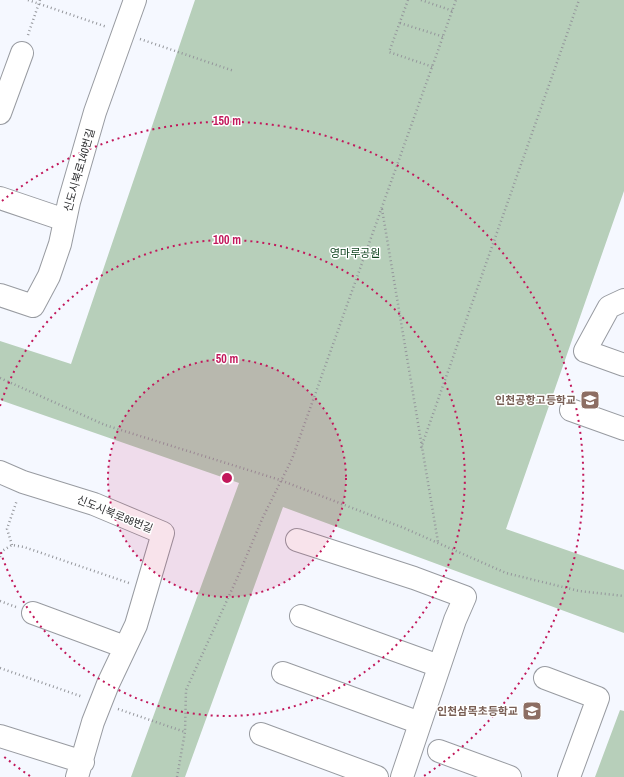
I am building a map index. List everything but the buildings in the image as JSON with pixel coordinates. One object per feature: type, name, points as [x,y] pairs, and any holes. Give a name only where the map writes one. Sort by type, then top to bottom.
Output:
[{"type":"lane","name":"신도시북로140번길","points":[[0,295],[33,306],[49,276],[60,244],[65,220],[95,112],[135,0]]},
{"type":"lane","points":[[0,113],[22,53]]},
{"type":"lane","points":[[0,198],[65,220]]},
{"type":"lane","points":[[624,300],[609,307],[585,352],[624,365]]},
{"type":"lane","points":[[571,410],[624,429]]},
{"type":"lane","name":"신도시북로88번길","points":[[0,472],[23,482],[94,504],[163,533],[136,625],[108,684],[93,722],[80,769],[0,736]]},
{"type":"lane","points":[[297,540],[414,578],[465,597],[402,777]]},
{"type":"lane","points":[[33,613],[126,647]]},
{"type":"lane","points":[[301,616],[440,666]]},
{"type":"lane","points":[[283,673],[420,723]]},
{"type":"lane","points":[[545,678],[598,698],[569,777]]},
{"type":"lane","points":[[261,734],[377,777]]},
{"type":"lane","points":[[439,751],[510,777]]},
{"type":"path","points":[[22,53],[40,0]]},
{"type":"path","points":[[408,0],[389,52],[433,67]]},
{"type":"path","points":[[421,0],[453,11]]},
{"type":"path","points":[[177,777],[185,732],[186,690],[280,480],[292,459],[456,0]]},
{"type":"path","points":[[421,448],[580,0]]},
{"type":"path","points":[[400,23],[444,37]]},
{"type":"path","points":[[382,209],[438,542]]},
{"type":"path","points":[[0,378],[105,425],[280,480],[438,542],[506,572],[579,591],[624,596]]},
{"type":"path","points":[[12,545],[7,529],[23,482]]},
{"type":"path","points":[[0,557],[2,551],[12,545],[24,547],[146,590]]},
{"type":"green space","name":"영마루공원","points":[[195,0],[624,0],[624,191],[506,529],[624,570],[624,633],[283,507],[185,777],[131,777],[239,483],[0,400],[0,341],[71,364]]},
{"type":"green space","points":[[620,710],[624,711],[624,777],[595,777]]},
{"type":"place","name":"인천공항고등학교","points":[[590,400]]},
{"type":"place","name":"인천삼목초등학교","points":[[532,711]]}]
